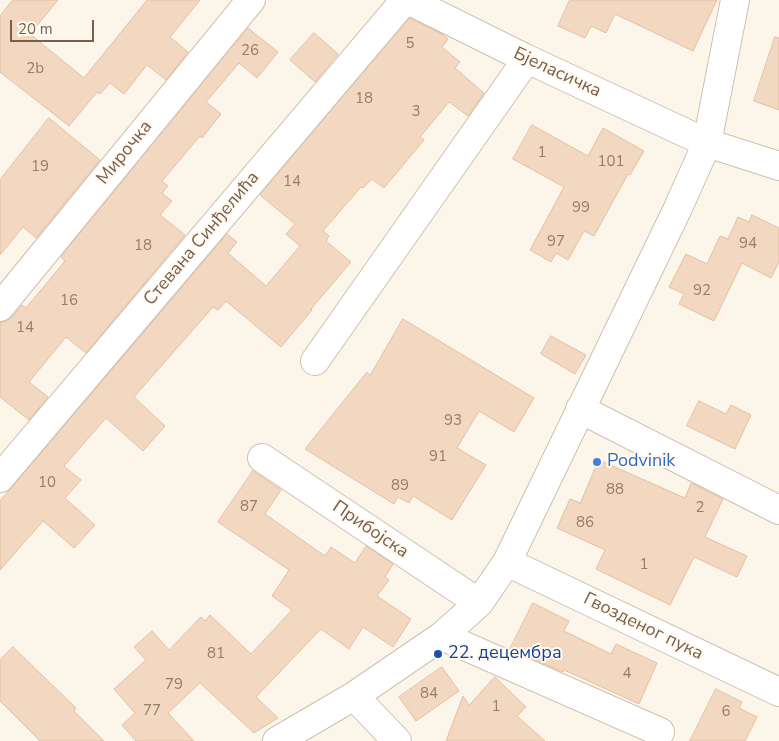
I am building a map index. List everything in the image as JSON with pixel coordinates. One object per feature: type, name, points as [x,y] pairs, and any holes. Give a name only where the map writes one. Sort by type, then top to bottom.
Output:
[{"type":"street","name":"Мирочка","points":[[0,307],[251,0]]},
{"type":"street","name":"Бјеласичка","points":[[406,0],[707,143],[779,166]]},
{"type":"street","name":"Стевана Синђелића","points":[[0,478],[406,0]]},
{"type":"street","points":[[278,741],[354,696],[442,636],[479,602],[507,562],[707,143],[735,0]]},
{"type":"street","points":[[315,361],[527,59]]},
{"type":"street","points":[[580,409],[779,510]]},
{"type":"street","name":"Прибојска","points":[[262,458],[479,602]]},
{"type":"street","name":"Гвозденог пука","points":[[507,562],[779,692]]},
{"type":"street","points":[[442,636],[660,732]]},
{"type":"street","points":[[354,696],[397,741]]},
{"type":"building","points":[[13,0],[58,0],[30,34],[84,78],[147,0],[200,0],[170,37],[188,52],[166,80],[147,65],[124,94],[110,83],[100,94],[97,92],[69,126],[0,72],[0,16]]},
{"type":"building","points":[[570,0],[717,0],[693,51],[615,14],[606,33],[591,26],[585,38],[558,26]]},
{"type":"building","points":[[410,18],[448,39],[442,47],[460,62],[455,68],[484,93],[468,116],[449,102],[420,137],[424,140],[384,188],[372,179],[363,188],[361,187],[323,231],[329,236],[326,241],[351,262],[281,347],[226,301],[218,310],[213,307],[134,397],[165,426],[143,451],[106,418],[64,466],[81,480],[65,498],[95,525],[74,548],[43,521],[0,570],[0,501],[227,234],[237,242],[228,253],[266,286],[300,246],[286,234],[295,224],[260,195]]},
{"type":"building","points":[[248,28],[278,52],[257,78],[239,63],[206,102],[221,114],[202,138],[200,136],[162,181],[168,186],[162,193],[172,201],[160,215],[185,235],[86,353],[66,337],[29,382],[48,397],[29,420],[0,397],[0,323],[12,317],[22,305],[26,308],[65,261],[61,257]]},
{"type":"building","points":[[314,33],[338,54],[315,82],[290,60]]},
{"type":"building","points":[[775,37],[779,38],[779,110],[754,101]]},
{"type":"building","points":[[49,118],[100,160],[36,238],[23,227],[0,255],[0,180]]},
{"type":"building","points":[[532,125],[588,156],[603,128],[644,151],[630,175],[628,174],[594,236],[584,231],[568,260],[556,253],[551,262],[530,250],[564,187],[513,159]]},
{"type":"building","points":[[752,215],[779,228],[779,262],[771,278],[742,263],[714,321],[679,304],[684,294],[669,287],[686,254],[707,264],[720,236],[728,239],[738,217],[749,222]]},
{"type":"building","points":[[403,319],[534,398],[514,432],[479,411],[457,448],[486,465],[452,520],[413,496],[409,503],[398,497],[394,504],[305,449],[367,372],[370,375]]},
{"type":"building","points":[[551,336],[586,355],[575,374],[541,354]]},
{"type":"building","points":[[699,401],[726,414],[731,405],[751,415],[735,449],[687,426]]},
{"type":"building","points":[[599,460],[685,498],[691,483],[723,499],[705,537],[747,556],[737,577],[694,557],[670,605],[596,569],[605,550],[557,528],[570,499],[580,503]]},
{"type":"building","points":[[253,471],[281,490],[265,514],[325,556],[331,547],[355,563],[366,546],[393,564],[385,577],[389,580],[377,596],[411,619],[393,647],[363,627],[349,649],[321,629],[256,697],[278,718],[254,733],[200,683],[168,713],[194,741],[136,741],[122,725],[135,713],[114,689],[146,660],[134,647],[152,631],[169,650],[201,617],[205,621],[210,615],[251,654],[292,610],[272,596],[289,570],[218,522]]},
{"type":"building","points":[[533,603],[569,621],[564,631],[611,654],[616,644],[657,663],[639,704],[564,670],[563,672],[510,649]]},
{"type":"building","points":[[13,647],[76,708],[74,711],[104,741],[40,741],[0,701],[0,660]]},
{"type":"building","points":[[442,667],[459,691],[416,721],[399,697]]},
{"type":"building","points":[[495,677],[526,707],[517,716],[545,741],[446,741],[463,696],[469,705]]},
{"type":"building","points":[[716,689],[742,702],[739,708],[757,717],[745,741],[690,741]]},
{"type":"place","name":"Podvinik","points":[[597,462]]},
{"type":"place","name":"22. децембра","points":[[438,654]]}]
